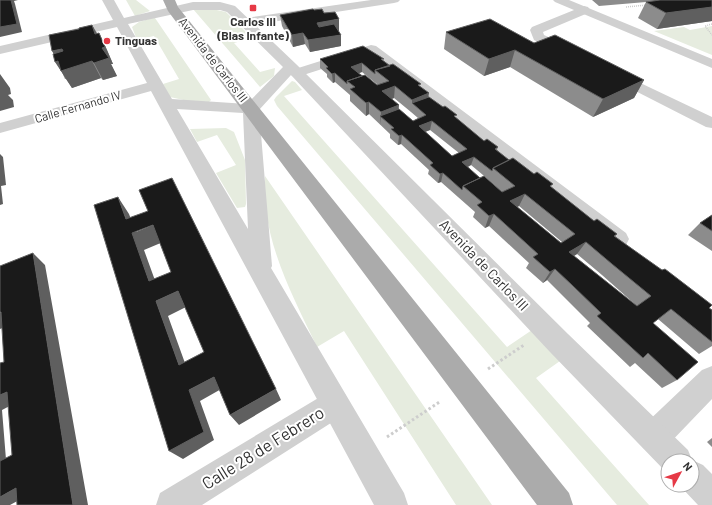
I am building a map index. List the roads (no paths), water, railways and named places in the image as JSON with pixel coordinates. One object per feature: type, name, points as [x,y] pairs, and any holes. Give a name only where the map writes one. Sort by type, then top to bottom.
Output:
[{"type":"main road","name":"Avenida de Carlos III","points":[[172,4],[251,109],[557,505]]},
{"type":"street","name":"Avenida de Carlos III","points":[[108,0],[122,22],[160,94],[262,272],[392,505]]},
{"type":"street","name":"Avenida de Carlos III","points":[[222,0],[294,70],[559,343],[669,453]]},
{"type":"street","points":[[237,14],[394,0]]},
{"type":"street","points":[[559,0],[712,64]]},
{"type":"street","name":"Avenida de Carlos III","points":[[158,1],[172,4],[220,6],[237,14]]},
{"type":"street","name":"Avenida de Carlos III","points":[[122,22],[172,4]]},
{"type":"street","points":[[581,58],[539,37],[536,30],[584,10]]},
{"type":"street","points":[[0,50],[122,22]]},
{"type":"street","points":[[294,70],[371,49],[630,248]]},
{"type":"street","points":[[602,68],[712,123]]},
{"type":"street","name":"Avenida de Carlos III","points":[[251,109],[294,70]]},
{"type":"street","name":"Avenida de Carlos III","points":[[160,94],[251,109]]},
{"type":"street","name":"Calle Fernando IV","points":[[0,128],[160,94]]},
{"type":"street","name":"Avenida de Carlos III","points":[[251,109],[262,272]]},
{"type":"street","points":[[654,437],[712,380]]},
{"type":"street","name":"Calle 28 de Febrero","points":[[172,505],[335,404]]},
{"type":"street","points":[[700,484],[712,496]]},
{"type":"place","name":"Carlos III (Blas Infante)","points":[[253,8]]},
{"type":"place","name":"Tinguas","points":[[107,41]]}]
